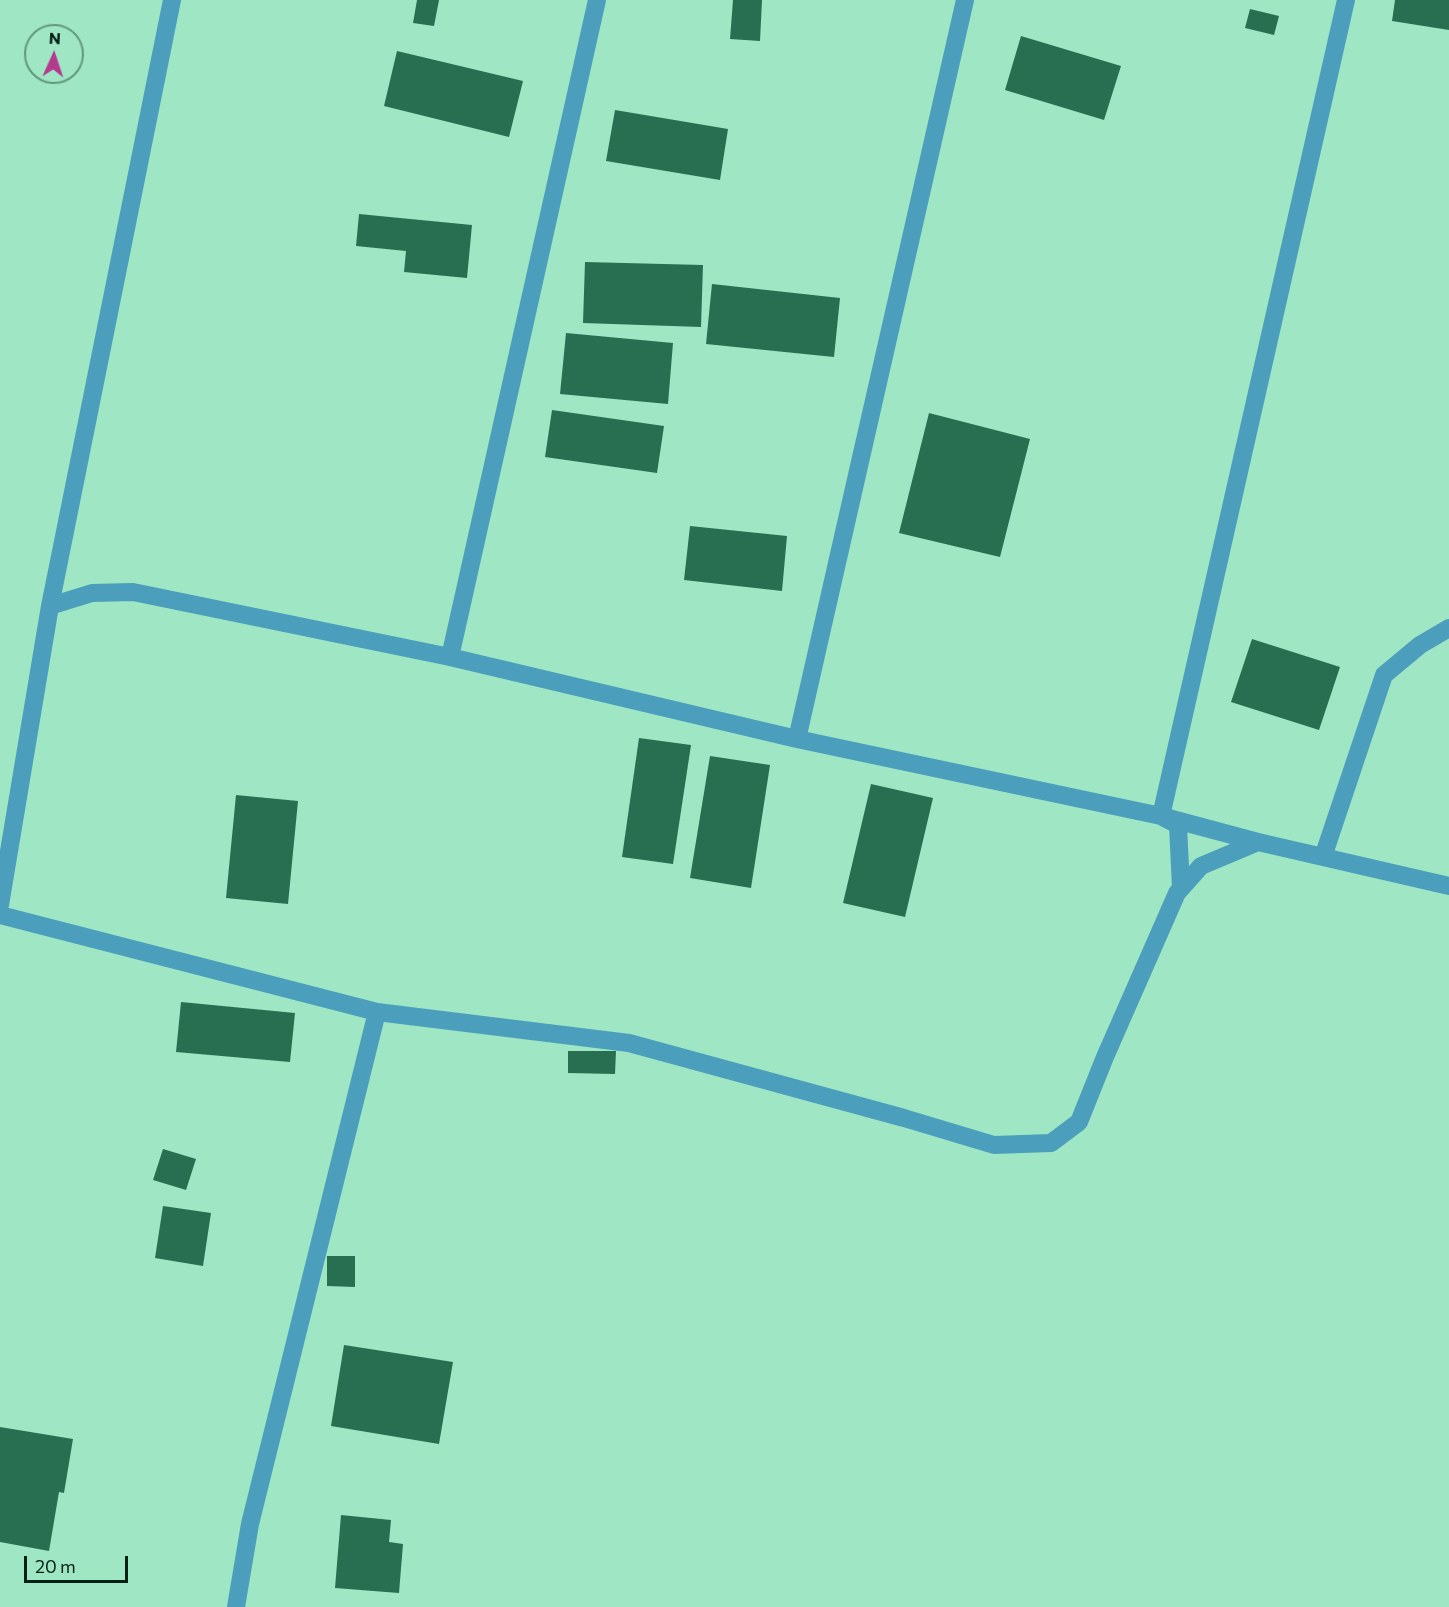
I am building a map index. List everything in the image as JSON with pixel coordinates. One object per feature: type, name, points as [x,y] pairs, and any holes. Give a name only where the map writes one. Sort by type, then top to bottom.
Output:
[{"type":"street","points":[[0,905],[50,606],[172,0]]},
{"type":"street","points":[[450,657],[597,0]]},
{"type":"street","points":[[797,739],[965,0]]},
{"type":"street","points":[[1161,816],[1346,0]]},
{"type":"street","points":[[50,606],[92,593],[133,592],[450,657],[797,739],[1161,816],[1258,842],[1449,886]]},
{"type":"street","points":[[1323,857],[1384,675],[1420,645],[1449,628]]},
{"type":"street","points":[[1161,816],[1178,825],[1181,888]]},
{"type":"street","points":[[0,915],[377,1012],[628,1043],[904,1118],[994,1145],[1051,1143],[1079,1122],[1177,893],[1201,866],[1258,842]]},
{"type":"street","points":[[236,1607],[250,1524],[377,1012]]},
{"type":"building","points":[[417,0],[439,0],[434,26],[413,23]]},
{"type":"building","points":[[733,0],[762,0],[760,41],[730,39]]},
{"type":"building","points":[[1395,0],[1449,0],[1449,30],[1392,21]]},
{"type":"building","points":[[1250,9],[1279,16],[1274,35],[1245,28]]},
{"type":"building","points":[[1021,36],[1121,66],[1104,120],[1005,90]]},
{"type":"building","points":[[397,51],[523,81],[509,137],[384,106]]},
{"type":"building","points":[[615,110],[728,129],[720,180],[606,161]]},
{"type":"building","points":[[359,214],[472,225],[467,278],[404,272],[406,251],[356,246]]},
{"type":"building","points":[[585,262],[703,265],[701,327],[583,323]]},
{"type":"building","points":[[712,284],[840,298],[834,357],[706,344]]},
{"type":"building","points":[[566,333],[673,343],[668,404],[560,394]]},
{"type":"building","points":[[552,410],[664,426],[657,473],[545,457]]},
{"type":"building","points":[[929,413],[1030,439],[1000,557],[899,533]]},
{"type":"building","points":[[690,526],[787,536],[782,591],[684,580]]},
{"type":"building","points":[[1252,639],[1340,667],[1319,730],[1231,702]]},
{"type":"building","points":[[639,738],[691,745],[673,864],[622,857]]},
{"type":"building","points":[[710,756],[770,765],[751,888],[690,878]]},
{"type":"building","points":[[871,784],[933,798],[905,917],[843,903]]},
{"type":"building","points":[[236,795],[298,801],[288,904],[226,898]]},
{"type":"building","points":[[181,1002],[295,1013],[290,1062],[176,1052]]},
{"type":"building","points":[[568,1051],[616,1051],[615,1074],[568,1073]]},
{"type":"building","points":[[163,1149],[196,1159],[186,1190],[153,1180]]},
{"type":"building","points":[[163,1206],[211,1213],[203,1266],[155,1258]]},
{"type":"building","points":[[327,1256],[355,1256],[355,1287],[327,1286]]},
{"type":"building","points":[[344,1345],[453,1362],[439,1444],[331,1426]]},
{"type":"building","points":[[0,1427],[73,1439],[64,1493],[59,1492],[49,1551],[0,1542]]},
{"type":"building","points":[[341,1515],[391,1520],[389,1542],[403,1544],[399,1593],[335,1588]]}]
